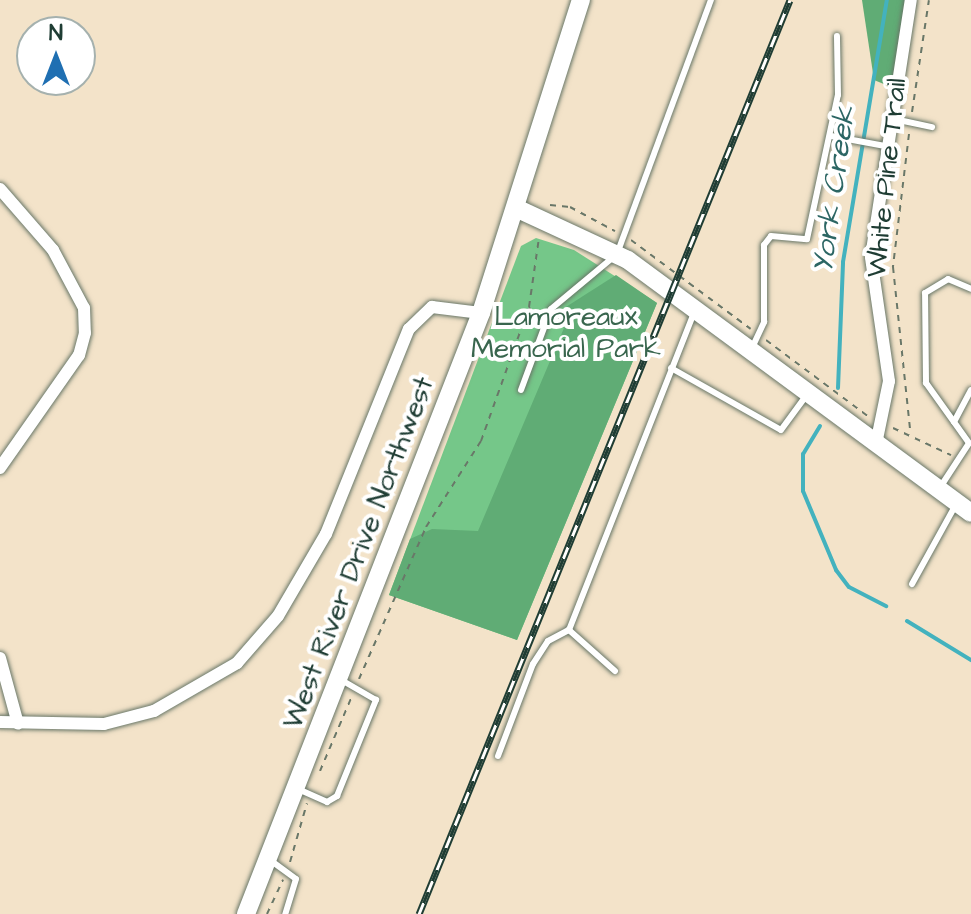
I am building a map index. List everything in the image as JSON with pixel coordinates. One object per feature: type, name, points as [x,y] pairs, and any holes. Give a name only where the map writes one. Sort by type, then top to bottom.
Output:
[{"type":"main road","name":"West River Drive Northwest","points":[[246,914],[304,791],[348,682],[518,209],[581,0]]},
{"type":"main road","points":[[518,209],[617,254],[964,508]]},
{"type":"street","points":[[876,444],[889,381],[871,257],[885,146],[911,0]]},
{"type":"street","points":[[0,189],[53,250],[84,308],[85,333],[79,355],[0,468]]},
{"type":"street","points":[[0,722],[104,724],[154,711],[237,663],[278,616],[326,534],[409,329],[432,307],[481,313]]},
{"type":"street","points":[[0,658],[18,724]]},
{"type":"lane","points":[[521,390],[551,309],[617,254],[711,0]]},
{"type":"lane","points":[[751,351],[764,322],[764,245],[771,236],[807,239],[831,136],[841,71],[837,36]]},
{"type":"lane","points":[[891,118],[932,127]]},
{"type":"lane","points":[[831,136],[885,146]]},
{"type":"lane","points":[[939,489],[969,443],[934,400],[921,363],[924,306],[933,282],[955,279],[971,289]]},
{"type":"lane","points":[[498,756],[533,664],[548,641],[569,630],[696,310]]},
{"type":"lane","points":[[671,368],[781,430],[808,393]]},
{"type":"lane","points":[[954,422],[971,390]]},
{"type":"lane","points":[[912,584],[964,508]]},
{"type":"lane","points":[[569,630],[615,671]]},
{"type":"lane","points":[[304,791],[327,802],[337,796],[376,700],[348,682]]},
{"type":"lane","points":[[270,860],[288,868],[297,884],[285,914]]},
{"type":"path","name":"White Pine Trail","points":[[929,0],[893,267],[910,430],[960,461]]},
{"type":"path","points":[[267,914],[288,868],[304,791],[348,682],[426,527],[481,441],[529,307]]},
{"type":"green space","points":[[862,0],[911,0],[896,89],[874,80]]},
{"type":"green space","name":"Lamoreaux Memorial Park","points":[[536,238],[574,250],[657,303],[517,640],[389,595],[521,246]]},
{"type":"green space","name":"Lamoreaux Memorial Park","points":[[616,275],[657,303],[517,640],[389,595],[410,539],[432,529],[478,531],[564,328],[553,323],[558,312]]},
{"type":"waterway","name":"York Creek","points":[[838,388],[843,262],[887,0]]},
{"type":"waterway","name":"York Creek","points":[[820,426],[803,454],[803,491],[836,570],[849,587],[886,606]]},
{"type":"waterway","name":"York Creek","points":[[907,621],[971,660]]},
{"type":"railway","points":[[419,914],[790,0]]}]
